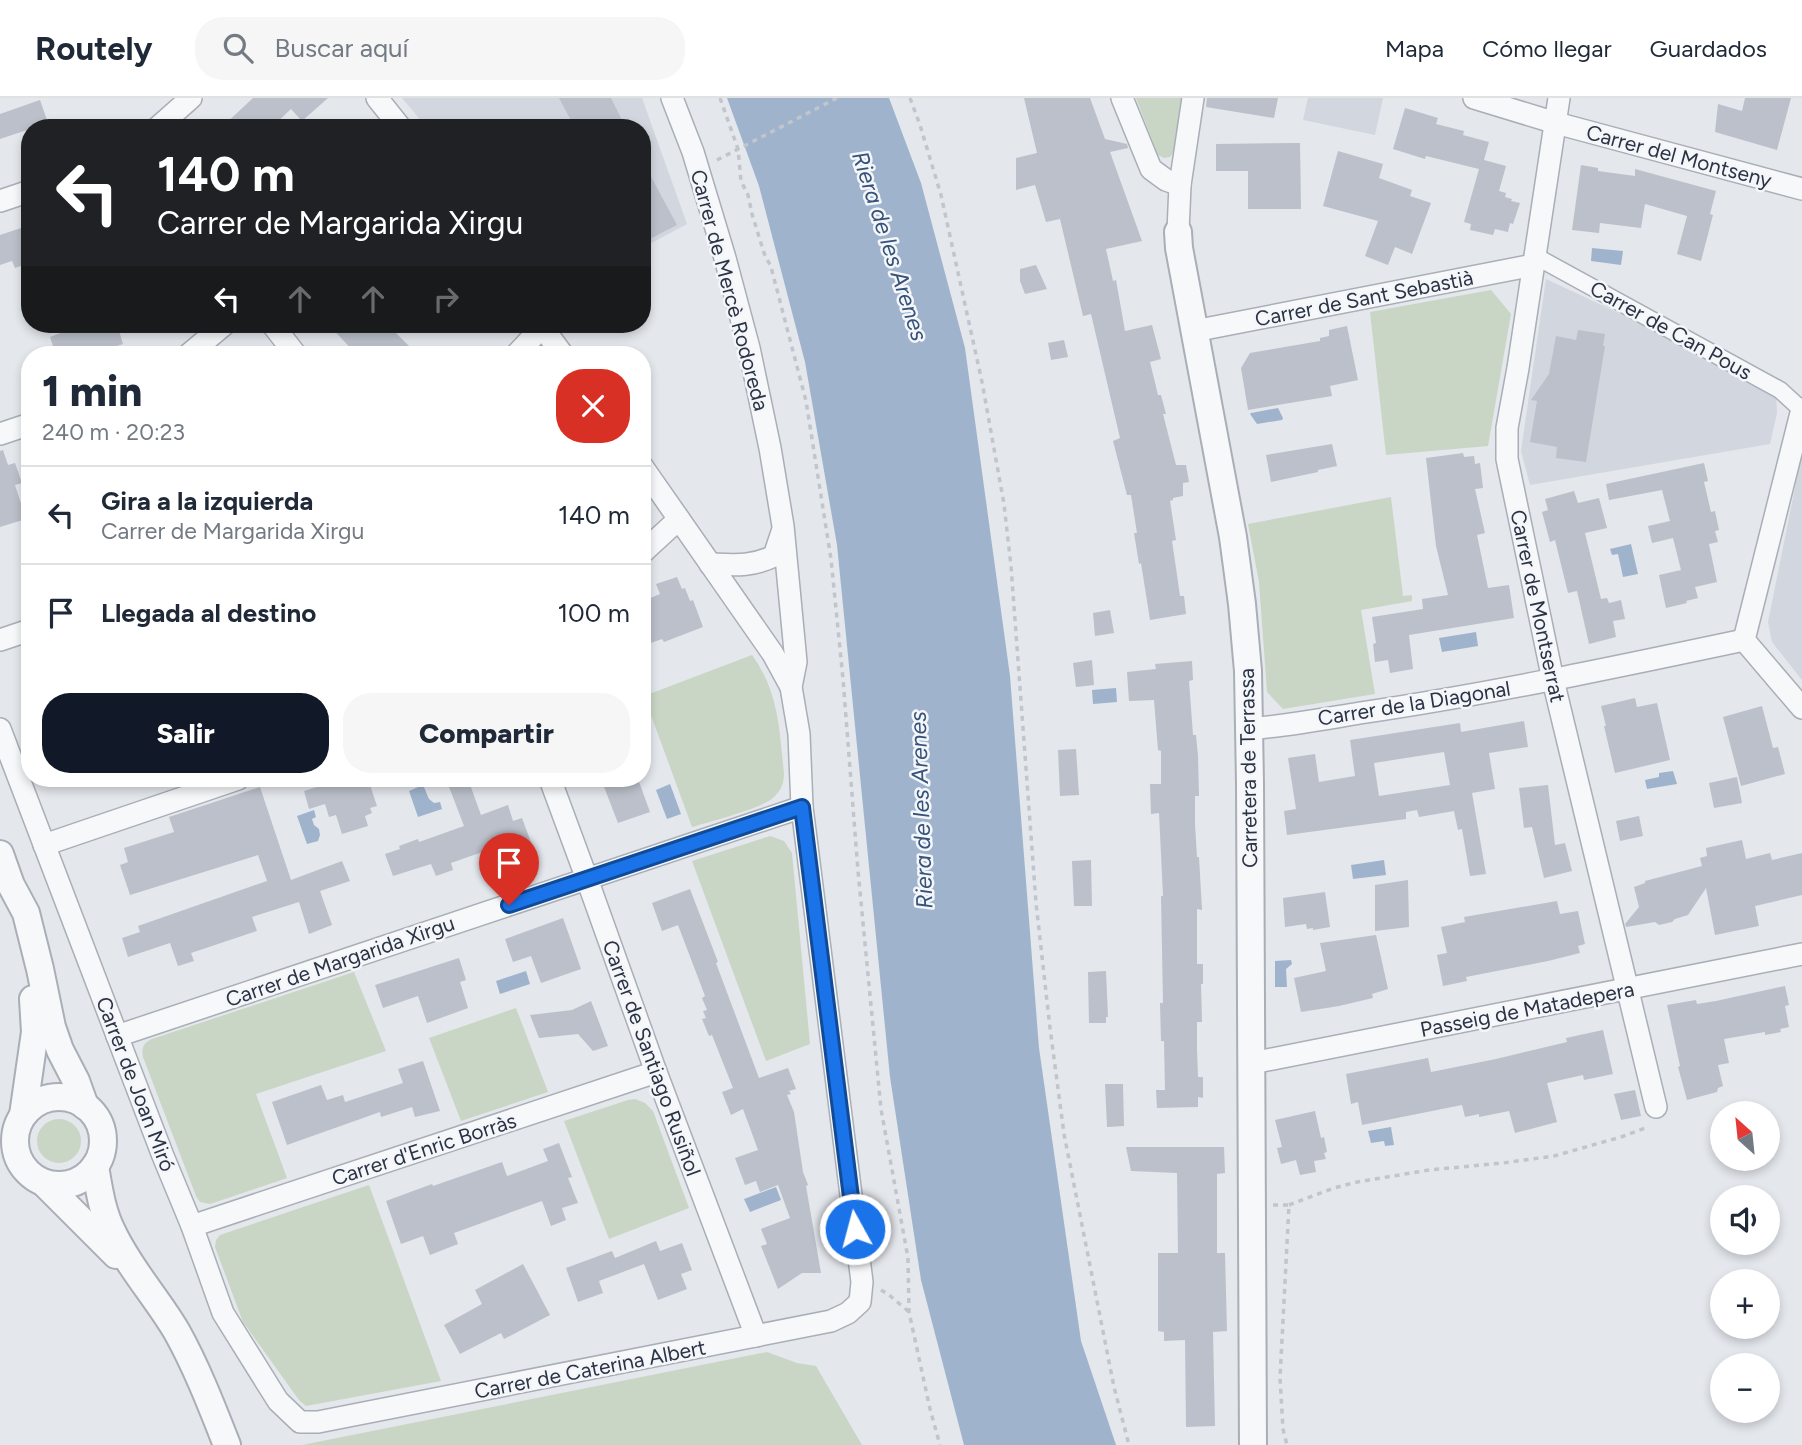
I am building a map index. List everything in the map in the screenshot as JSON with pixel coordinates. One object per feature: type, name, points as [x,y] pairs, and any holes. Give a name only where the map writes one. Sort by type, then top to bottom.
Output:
[{"type":"street","points":[[167,119],[191,98]]},
{"type":"street","points":[[377,98],[394,119]]},
{"type":"street","name":"Carrer de Mercè Rodoreda","points":[[672,98],[693,152],[726,258],[746,335],[767,436],[783,526],[796,662],[791,687]]},
{"type":"street","points":[[1122,98],[1151,169],[1166,180],[1180,185]]},
{"type":"street","name":"Carretera de Terrassa","points":[[1194,98],[1180,185],[1178,248],[1237,569],[1248,671],[1253,1445]]},
{"type":"street","name":"Carrer del Montseny","points":[[1474,98],[1802,189]]},
{"type":"street","name":"Carrer de Montserrat","points":[[1559,98],[1507,428],[1507,459],[1553,680],[1656,1107]]},
{"type":"street","points":[[0,201],[21,194]]},
{"type":"street","name":"Carrer de Sant Sebastià","points":[[1194,331],[1535,261]]},
{"type":"street","name":"Carrer de Can Pous","points":[[1535,261],[1780,390],[1802,410]]},
{"type":"street","points":[[199,346],[214,333]]},
{"type":"street","points":[[1802,410],[1744,640],[1802,708]]},
{"type":"street","points":[[0,434],[21,427]]},
{"type":"street","points":[[651,479],[774,654],[791,687],[799,734],[802,807],[861,1287]]},
{"type":"street","points":[[651,544],[679,519]]},
{"type":"street","points":[[710,564],[745,566],[774,556],[783,526]]},
{"type":"street","points":[[0,640],[21,632]]},
{"type":"street","name":"Carrer de la Diagonal","points":[[1248,729],[1272,728],[1553,680],[1744,640]]},
{"type":"street","name":"Carrer de Joan Miró","points":[[0,729],[21,784]]},
{"type":"street","name":"Carrer de Joan Miró","points":[[22,787],[223,1313],[278,1401],[300,1422]]},
{"type":"street","points":[[44,845],[214,787]]},
{"type":"street","name":"Carrer de Santiago Rusiñol","points":[[553,787],[656,1072],[757,1336]]},
{"type":"street","name":"Carrer de Margarida Xirgu","points":[[117,1036],[802,807]]},
{"type":"street","points":[[0,854],[26,913],[52,1027],[85,1106]]},
{"type":"street","points":[[12,885],[12,926],[27,973],[35,1013],[35,1032],[13,1131],[18,1158],[25,1170],[140,1278]]},
{"type":"street","name":"Passeig de Matadepera","points":[[1252,1063],[1802,954]]},
{"type":"street","name":"Carrer d'Enric Borràs","points":[[192,1226],[656,1072]]},
{"type":"street","points":[[0,1175],[67,1185],[87,1175],[101,1154],[101,1127],[94,1115],[75,1100],[64,1097],[41,1101],[31,1107],[13,1131]]},
{"type":"street","points":[[95,1166],[102,1204],[113,1234],[140,1278],[162,1307],[188,1352],[227,1445]]},
{"type":"street","name":"Carrer de Caterina Albert","points":[[300,1422],[318,1422],[831,1321],[848,1313],[860,1302],[861,1287]]},
{"type":"path","points":[[720,98],[738,149],[741,181],[771,267],[806,401],[831,559],[880,1096],[908,1258],[909,1312],[940,1445]]},
{"type":"path","points":[[713,163],[836,98]]},
{"type":"path","points":[[910,98],[941,195],[980,370],[1004,504],[1036,903],[1051,1042],[1064,1134],[1129,1445]]},
{"type":"path","points":[[1252,1205],[1289,1205],[1357,1182],[1429,1170],[1516,1162],[1569,1153],[1657,1124],[1656,1107]]},
{"type":"path","points":[[1287,1445],[1283,1429],[1280,1378],[1289,1205]]},
{"type":"path","points":[[861,1287],[877,1288],[909,1312]]},
{"type":"shaded area","points":[[402,98],[642,98],[650,119],[420,119]]},
{"type":"shaded area","points":[[1308,98],[1383,98],[1375,135],[1303,120]]},
{"type":"shaded area","points":[[651,123],[687,224],[651,243]]},
{"type":"shaded area","points":[[1546,279],[1670,337],[1776,393],[1777,413],[1770,444],[1530,485],[1521,451]]},
{"type":"shaded area","points":[[1802,453],[1802,680],[1772,642],[1768,622]]},
{"type":"green space","points":[[1136,98],[1184,98],[1175,150],[1170,157],[1158,155]]},
{"type":"green space","points":[[1491,290],[1511,314],[1488,446],[1386,455],[1370,312]]},
{"type":"green space","points":[[1391,497],[1403,596],[1412,595],[1412,601],[1361,610],[1375,694],[1283,709],[1267,692],[1259,582],[1248,524]]},
{"type":"green space","points":[[752,655],[768,683],[776,711],[784,773],[780,790],[758,806],[692,827],[651,715],[651,693]]},
{"type":"green space","points":[[770,836],[784,841],[792,853],[810,1044],[766,1061],[692,861]]},
{"type":"green space","points":[[354,972],[386,1051],[256,1094],[287,1178],[210,1204],[200,1202],[143,1057],[145,1044],[152,1039]]},
{"type":"green space","points":[[516,1008],[548,1092],[461,1121],[429,1038]]},
{"type":"green space","points":[[635,1099],[645,1103],[653,1111],[689,1208],[609,1239],[564,1121]]},
{"type":"green space","points":[[59,1119],[74,1126],[81,1141],[74,1156],[59,1163],[44,1156],[37,1141],[44,1126]]},
{"type":"green space","points":[[369,1185],[441,1381],[306,1406],[243,1322],[215,1247],[216,1240],[220,1235]]},
{"type":"green space","points":[[767,1352],[797,1363],[816,1366],[862,1445],[302,1445]]},
{"type":"water","name":"Riera de les Arenes","points":[[727,98],[889,98],[921,183],[965,348],[1010,676],[1039,1048],[1081,1341],[1116,1445],[964,1445],[921,1280],[890,1077],[837,545],[805,362],[759,186]]},
{"type":"water","points":[[1592,248],[1623,251],[1621,265],[1591,261]]},
{"type":"water","points":[[1278,408],[1282,420],[1257,424],[1250,414],[1251,413]]},
{"type":"water","points":[[1631,544],[1638,574],[1623,577],[1618,554],[1612,555],[1610,549]]},
{"type":"water","points":[[1476,632],[1478,646],[1442,652],[1439,638]]},
{"type":"water","points":[[1116,688],[1117,702],[1093,704],[1092,690]]},
{"type":"water","points":[[1673,771],[1677,784],[1647,789],[1645,780],[1659,777],[1659,773]]},
{"type":"water","points":[[670,784],[681,814],[667,819],[656,790]]},
{"type":"water","points":[[424,787],[429,799],[434,803],[440,802],[442,809],[418,817],[409,791]]},
{"type":"water","points":[[314,810],[316,817],[312,819],[320,835],[318,841],[307,844],[297,816]]},
{"type":"water","points":[[1384,860],[1386,875],[1353,879],[1351,865]]},
{"type":"water","points":[[1291,960],[1292,964],[1286,969],[1287,987],[1275,987],[1275,961]]},
{"type":"water","points":[[526,971],[530,984],[500,994],[496,981]]},
{"type":"water","points":[[1391,1127],[1394,1145],[1385,1146],[1384,1141],[1371,1143],[1368,1131]]},
{"type":"water","points":[[776,1187],[781,1200],[750,1212],[744,1199]]},
{"type":"building","points":[[253,98],[328,98],[304,119],[300,119],[291,109],[280,119],[231,119]]},
{"type":"building","points":[[559,98],[611,98],[622,119],[570,119]]},
{"type":"building","points":[[1024,98],[1090,98],[1105,139],[1127,144],[1128,148],[1110,152],[1142,241],[1106,249],[1113,281],[1116,280],[1125,331],[1152,325],[1161,359],[1150,362],[1158,395],[1161,395],[1166,414],[1163,414],[1176,465],[1186,465],[1189,482],[1183,483],[1183,496],[1170,501],[1176,540],[1172,541],[1180,596],[1184,596],[1186,614],[1150,620],[1134,533],[1137,533],[1131,495],[1127,495],[1113,441],[1120,438],[1091,314],[1083,316],[1060,219],[1046,222],[1035,185],[1016,190],[1016,158],[1037,153]]},
{"type":"building","points":[[1207,98],[1278,98],[1274,118],[1206,107]]},
{"type":"building","points":[[1745,98],[1791,98],[1777,150],[1715,132],[1718,104],[1742,111]]},
{"type":"building","points":[[40,100],[47,119],[21,119],[21,132],[0,139],[0,114]]},
{"type":"building","points":[[1405,108],[1438,118],[1436,124],[1464,131],[1463,135],[1489,142],[1484,160],[1506,166],[1499,191],[1506,193],[1505,197],[1512,199],[1511,201],[1520,203],[1508,232],[1495,229],[1493,235],[1470,230],[1471,224],[1464,222],[1479,169],[1426,156],[1425,159],[1393,149]]},
{"type":"building","points":[[1300,143],[1301,209],[1248,209],[1248,171],[1216,171],[1216,144]]},
{"type":"building","points":[[1338,151],[1383,164],[1379,178],[1412,190],[1410,196],[1431,203],[1412,254],[1395,247],[1388,265],[1365,256],[1378,221],[1323,206]]},
{"type":"building","points":[[1581,165],[1598,168],[1598,171],[1635,176],[1635,169],[1716,191],[1701,261],[1677,254],[1687,216],[1645,204],[1641,228],[1600,223],[1599,233],[1572,230]]},
{"type":"building","points":[[651,177],[677,225],[651,238]]},
{"type":"building","points":[[21,228],[21,266],[15,268],[12,261],[0,265],[0,235]]},
{"type":"building","points":[[1036,265],[1047,289],[1025,294],[1020,281],[1020,269]]},
{"type":"building","points":[[1347,326],[1358,380],[1330,386],[1332,396],[1248,410],[1241,368],[1250,353],[1320,341],[1320,338],[1329,336],[1329,330]]},
{"type":"building","points":[[1578,330],[1605,334],[1586,462],[1556,458],[1557,447],[1530,442],[1537,401],[1531,400],[1549,374],[1556,336],[1576,340]]},
{"type":"building","points":[[61,333],[120,333],[123,344],[53,346],[50,337]]},
{"type":"building","points":[[336,333],[396,333],[409,346],[349,346]]},
{"type":"building","points":[[1064,340],[1068,357],[1051,360],[1048,343]]},
{"type":"building","points":[[1332,444],[1337,466],[1271,482],[1266,455]]},
{"type":"building","points":[[3,450],[8,465],[15,463],[21,480],[21,483],[15,485],[21,504],[21,521],[0,527],[0,451]]},
{"type":"building","points":[[1463,453],[1464,457],[1474,456],[1475,464],[1480,463],[1483,488],[1475,489],[1485,533],[1477,535],[1488,588],[1509,585],[1514,618],[1409,635],[1413,669],[1390,673],[1388,660],[1375,662],[1373,644],[1376,643],[1372,617],[1423,609],[1422,599],[1448,595],[1436,546],[1426,458]]},
{"type":"building","points":[[1704,463],[1708,481],[1704,482],[1711,512],[1715,511],[1719,530],[1715,531],[1718,542],[1709,544],[1717,582],[1695,587],[1698,598],[1666,608],[1659,575],[1681,570],[1673,538],[1652,543],[1648,526],[1670,521],[1662,490],[1609,500],[1606,484]]},
{"type":"building","points":[[1574,491],[1578,503],[1599,498],[1607,528],[1585,533],[1601,599],[1607,598],[1609,603],[1621,600],[1625,619],[1613,621],[1616,637],[1589,644],[1577,591],[1568,593],[1555,540],[1550,542],[1542,512],[1548,510],[1545,499]]},
{"type":"building","points":[[677,577],[690,601],[693,600],[703,627],[664,642],[662,639],[651,643],[651,598],[660,594],[656,584]]},
{"type":"building","points":[[1110,610],[1114,633],[1095,636],[1093,613]]},
{"type":"building","points":[[1092,660],[1094,685],[1076,687],[1073,663]]},
{"type":"building","points":[[1192,661],[1193,680],[1189,681],[1193,735],[1196,735],[1198,756],[1199,796],[1195,796],[1195,824],[1202,910],[1197,909],[1197,964],[1203,964],[1202,1022],[1197,1022],[1197,1049],[1198,1077],[1203,1077],[1203,1098],[1198,1097],[1198,1107],[1157,1108],[1156,1090],[1165,1090],[1160,1003],[1163,1003],[1163,896],[1159,813],[1151,814],[1150,784],[1161,784],[1161,751],[1158,750],[1154,700],[1129,701],[1127,672],[1156,669],[1155,664]]},
{"type":"building","points":[[1635,698],[1637,707],[1657,703],[1670,760],[1615,773],[1601,706]]},
{"type":"building","points":[[1762,706],[1773,748],[1778,747],[1785,774],[1741,786],[1723,717]]},
{"type":"building","points":[[1524,721],[1528,747],[1489,753],[1495,789],[1472,793],[1486,874],[1470,876],[1462,829],[1458,830],[1454,811],[1419,817],[1417,810],[1406,812],[1406,819],[1287,835],[1284,811],[1296,809],[1288,758],[1315,754],[1319,782],[1355,776],[1350,740],[1460,723],[1461,732]],"holes":[[[1444,752],[1450,785],[1379,796],[1374,763]]]},
{"type":"building","points":[[1076,749],[1079,795],[1060,796],[1058,750]]},
{"type":"building","points":[[1737,777],[1742,803],[1714,808],[1709,783]]},
{"type":"building","points":[[1548,785],[1555,845],[1565,843],[1572,871],[1544,878],[1532,827],[1524,828],[1519,788]]},
{"type":"building","points":[[260,787],[291,880],[342,861],[350,881],[320,891],[332,925],[309,934],[299,902],[252,917],[257,931],[191,953],[194,961],[178,966],[170,943],[128,957],[122,938],[140,932],[138,926],[267,881],[258,855],[130,895],[120,865],[128,862],[124,848],[174,832],[169,817]]},
{"type":"building","points":[[317,787],[371,787],[377,806],[370,808],[372,813],[365,816],[368,826],[342,834],[336,815],[329,817],[325,804],[309,809],[304,791]]},
{"type":"building","points":[[449,787],[471,787],[481,815],[508,805],[513,821],[522,818],[535,853],[523,856],[511,851],[491,859],[488,850],[451,863],[453,870],[436,876],[431,864],[393,876],[385,854],[418,839],[419,842],[464,826]]},
{"type":"building","points":[[604,787],[641,787],[650,812],[618,823]]},
{"type":"building","points":[[1639,816],[1643,836],[1620,841],[1616,821]]},
{"type":"building","points":[[1742,840],[1746,859],[1770,853],[1772,860],[1802,853],[1802,895],[1755,906],[1759,926],[1715,935],[1706,888],[1688,915],[1659,925],[1655,922],[1626,927],[1625,924],[1639,907],[1634,887],[1645,881],[1702,866],[1700,858],[1707,856],[1706,848]]},
{"type":"building","points":[[1091,860],[1092,906],[1074,906],[1072,861]]},
{"type":"building","points":[[1408,880],[1409,927],[1375,931],[1375,885]]},
{"type":"building","points":[[690,889],[759,1078],[788,1068],[796,1089],[789,1091],[791,1094],[787,1095],[794,1112],[803,1172],[808,1185],[806,1186],[821,1273],[802,1273],[778,1289],[761,1246],[767,1244],[761,1229],[790,1218],[778,1185],[760,1192],[756,1181],[745,1185],[735,1158],[758,1150],[743,1109],[731,1115],[722,1092],[733,1088],[712,1035],[709,1036],[702,1019],[706,1018],[703,1011],[707,1010],[702,998],[705,996],[678,925],[662,931],[652,903]]},
{"type":"building","points":[[1325,892],[1330,927],[1313,930],[1307,929],[1306,924],[1285,927],[1283,898]]},
{"type":"building","points":[[1557,901],[1560,914],[1578,911],[1585,944],[1578,946],[1580,953],[1466,977],[1467,981],[1443,986],[1437,955],[1447,953],[1441,927],[1465,922],[1464,917]]},
{"type":"building","points":[[563,918],[581,969],[541,983],[531,956],[513,962],[505,939]]},
{"type":"building","points":[[1376,935],[1388,989],[1372,994],[1373,998],[1301,1012],[1294,978],[1326,971],[1320,943]]},
{"type":"building","points":[[459,958],[466,980],[460,982],[468,1008],[427,1023],[418,996],[383,1008],[375,985]]},
{"type":"building","points":[[1106,971],[1108,1017],[1106,1023],[1089,1023],[1088,972]]},
{"type":"building","points":[[1785,986],[1789,1005],[1785,1006],[1789,1027],[1780,1029],[1781,1032],[1765,1035],[1765,1032],[1724,1039],[1729,1063],[1718,1065],[1723,1086],[1718,1088],[1717,1092],[1687,1100],[1667,1005],[1696,1000],[1697,1004],[1716,1001]]},
{"type":"building","points":[[591,1001],[608,1046],[593,1051],[578,1034],[539,1038],[530,1015],[572,1010]]},
{"type":"building","points":[[1603,1030],[1613,1074],[1584,1080],[1583,1075],[1547,1083],[1557,1122],[1515,1133],[1509,1111],[1465,1117],[1462,1105],[1362,1125],[1358,1102],[1351,1104],[1346,1074],[1428,1058],[1431,1072],[1567,1042],[1566,1038]]},
{"type":"building","points":[[423,1061],[440,1111],[415,1117],[412,1107],[381,1117],[380,1112],[287,1145],[272,1102],[321,1085],[327,1100],[343,1095],[345,1102],[403,1083],[398,1069]]},
{"type":"building","points":[[1105,1084],[1123,1084],[1124,1126],[1107,1127]]},
{"type":"building","points":[[1635,1090],[1641,1116],[1621,1120],[1614,1094]]},
{"type":"building","points":[[1315,1111],[1321,1138],[1324,1137],[1326,1159],[1314,1161],[1316,1172],[1300,1175],[1296,1160],[1281,1164],[1277,1148],[1282,1147],[1275,1120]]},
{"type":"building","points":[[559,1143],[572,1177],[568,1178],[578,1203],[562,1208],[566,1220],[551,1226],[542,1201],[454,1233],[458,1244],[430,1255],[423,1236],[401,1244],[386,1201],[502,1162],[507,1176],[548,1161],[543,1149]]},
{"type":"building","points":[[1126,1147],[1224,1147],[1225,1173],[1217,1174],[1217,1253],[1225,1253],[1227,1331],[1213,1332],[1215,1426],[1186,1427],[1185,1340],[1164,1341],[1164,1332],[1158,1331],[1158,1253],[1178,1253],[1177,1173],[1131,1171]]},
{"type":"building","points":[[656,1241],[660,1251],[682,1243],[692,1270],[681,1274],[687,1289],[658,1300],[644,1264],[599,1281],[603,1293],[578,1302],[566,1268],[612,1251],[615,1258]]},
{"type":"building","points":[[523,1264],[550,1315],[504,1339],[501,1333],[460,1354],[444,1325],[482,1304],[475,1290]]},
{"type":"route","points":[[509,905],[802,807],[855,1229]]}]
